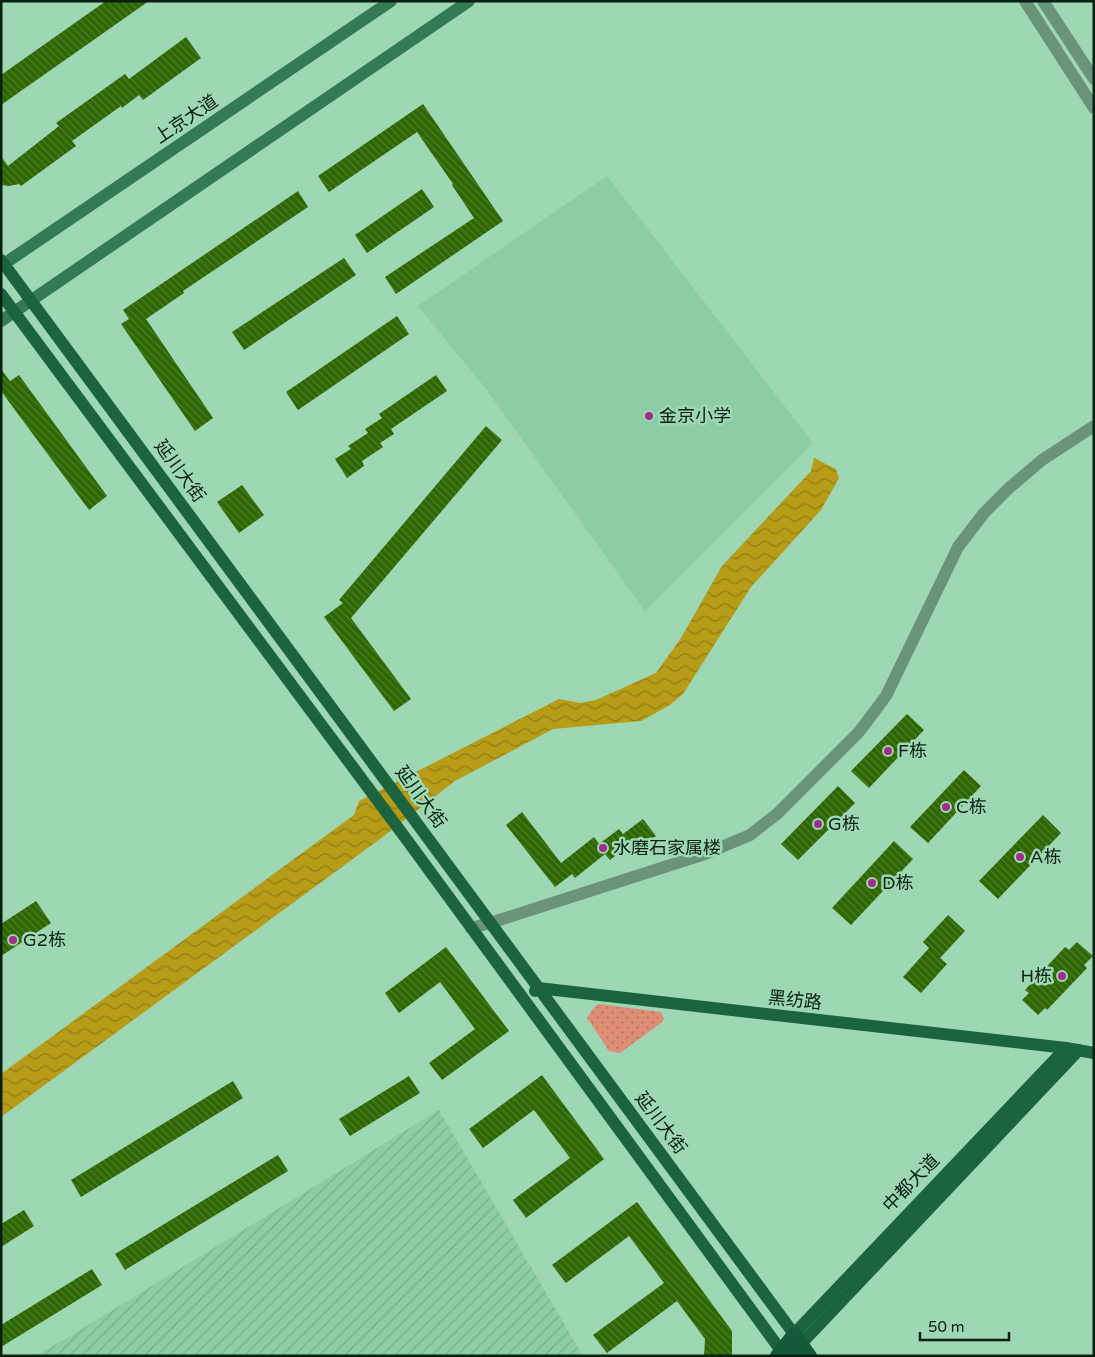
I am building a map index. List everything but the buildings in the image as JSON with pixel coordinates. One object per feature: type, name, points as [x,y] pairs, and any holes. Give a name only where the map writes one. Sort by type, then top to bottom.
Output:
[{"type":"highway","name":"中都大道","points":[[784,1354],[797,1339]]},
{"type":"highway","name":"延川大街","points":[[797,1339],[810,1356]]},
{"type":"main road","name":"上京大道","points":[[2,263],[391,1]]},
{"type":"main road","points":[[1,322],[469,1]]},
{"type":"main road","name":"延川大街","points":[[2,263],[797,1339]]},
{"type":"main road","name":"延川大街","points":[[1,294],[368,787],[784,1354]]},
{"type":"main road","points":[[523,999],[538,988]]},
{"type":"main road","name":"黑纺路","points":[[538,988],[1066,1048]]},
{"type":"main road","points":[[1066,1048],[1094,1053]]},
{"type":"main road","name":"中都大道","points":[[797,1339],[1066,1048]]},
{"type":"main road","name":"中都大道","points":[[797,1339],[1079,1050]]},
{"type":"street","points":[[1025,1],[1094,108]]},
{"type":"street","points":[[1043,1],[1094,79]]},
{"type":"street","points":[[471,928],[706,854],[750,835],[777,814],[859,732],[886,696],[958,547],[984,513],[1008,488],[1042,460],[1094,426]]},
{"type":"shaded area","name":"金京小学","points":[[607,176],[813,443],[645,611],[486,389],[418,306]]},
{"type":"shaded area","points":[[599,1004],[661,1012],[664,1019],[620,1053],[609,1051],[587,1018],[595,1006]]},
{"type":"shaded area","points":[[439,1110],[583,1356],[35,1356],[67,1338]]},
{"type":"water","points":[[814,458],[836,469],[839,478],[821,510],[751,587],[683,694],[670,705],[641,721],[553,729],[455,781],[380,839],[1,1117],[1,1074],[354,815],[359,801],[559,699],[581,703],[596,700],[656,673],[681,638],[722,566],[811,471]]},
{"type":"place","name":"金京小学","points":[[649,416]]},
{"type":"place","name":"F栋","points":[[888,751]]},
{"type":"place","name":"C栋","points":[[946,807]]},
{"type":"place","name":"G栋","points":[[818,824]]},
{"type":"place","name":"水磨石家属楼","points":[[603,848]]},
{"type":"place","name":"A栋","points":[[1020,857]]},
{"type":"place","name":"D栋","points":[[872,883]]},
{"type":"place","name":"G2栋","points":[[13,940]]},
{"type":"place","name":"H栋","points":[[1062,976]]}]
